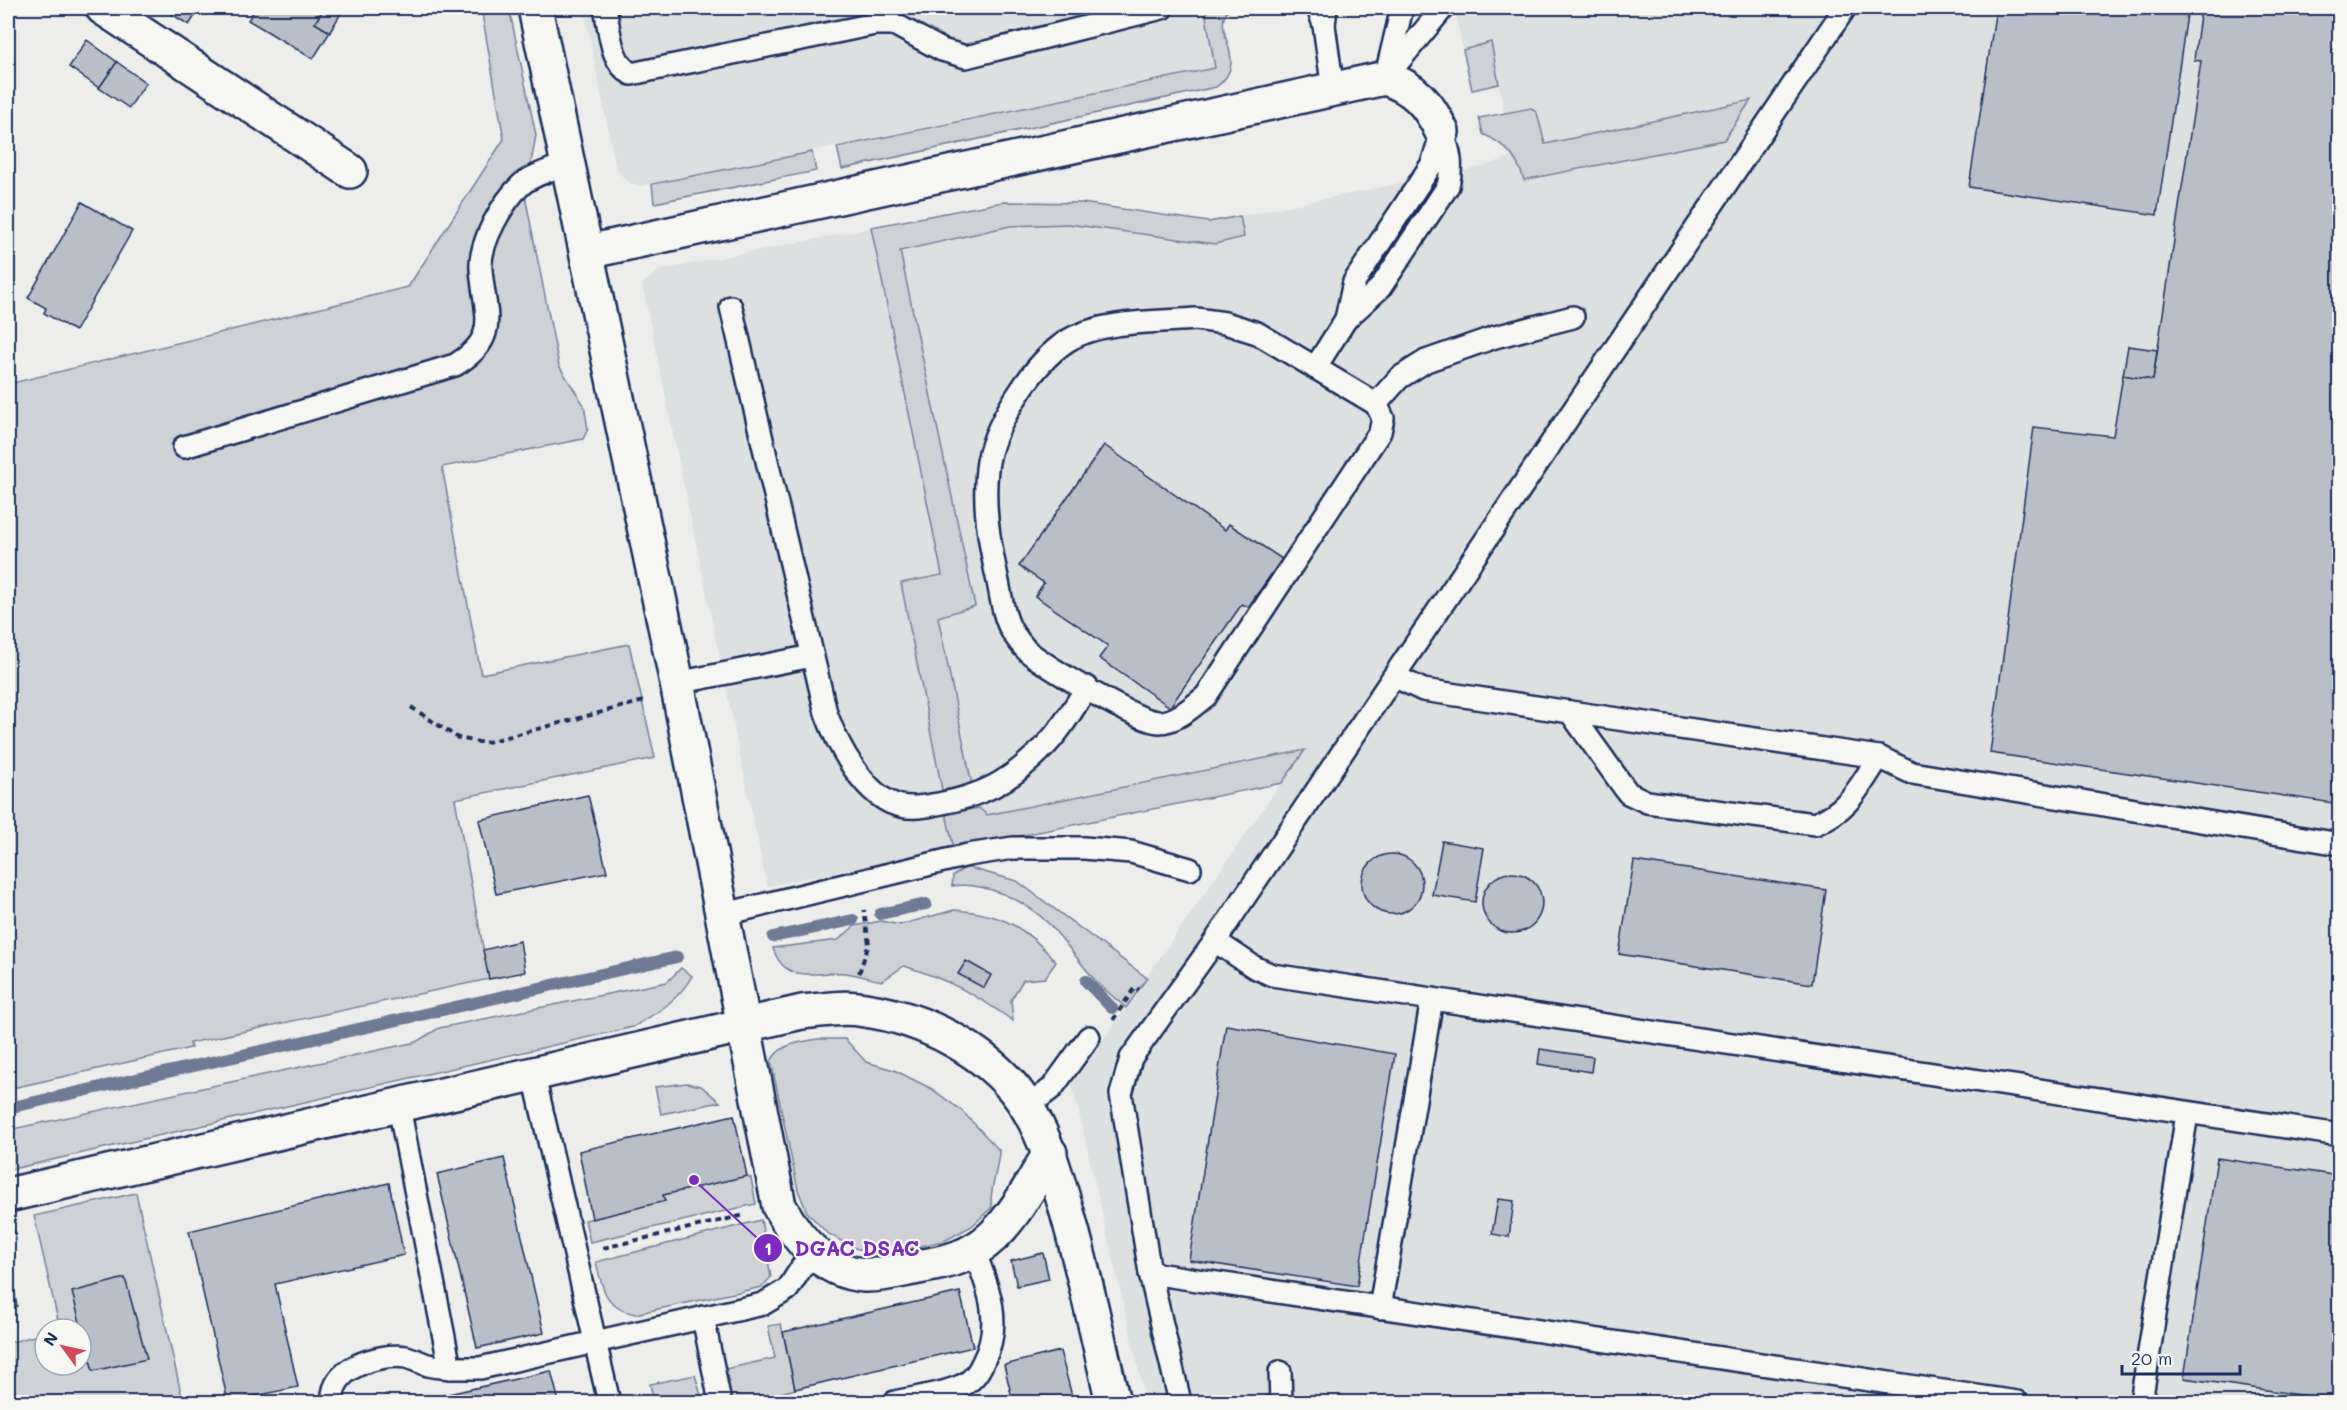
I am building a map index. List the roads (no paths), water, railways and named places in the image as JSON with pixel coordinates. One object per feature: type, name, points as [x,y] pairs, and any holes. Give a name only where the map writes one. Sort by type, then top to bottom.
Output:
[{"type":"street","points":[[103,8],[350,171]]},
{"type":"street","points":[[535,8],[678,687],[742,1026],[779,1206],[793,1232],[812,1251],[830,1265],[847,1272],[866,1275],[954,1261],[974,1251],[993,1235],[1017,1206],[1050,1153]]},
{"type":"street","points":[[587,252],[1385,78],[1402,84],[1420,97],[1433,113],[1442,132]]},
{"type":"street","points":[[8,1195],[534,1076],[802,1012],[865,1009],[896,1017],[954,1041],[1003,1077],[1026,1108],[1050,1153],[1079,1254],[1113,1402]]},
{"type":"lane","points":[[605,8],[617,61],[622,69],[632,74],[875,24],[894,24],[942,50],[966,57],[1162,8]]},
{"type":"lane","points":[[1385,78],[1402,8]]},
{"type":"lane","points":[[1385,78],[1443,8]]},
{"type":"lane","points":[[1180,1402],[1150,1273],[1121,1094],[1131,1058],[1215,941],[1845,8]]},
{"type":"lane","points":[[1322,13],[1333,90]]},
{"type":"lane","points":[[1315,368],[1346,319],[1354,282],[1432,164],[1442,132]]},
{"type":"lane","points":[[184,447],[455,365],[473,354],[485,337],[489,315],[481,267],[489,234],[502,207],[524,183],[568,163]]},
{"type":"lane","points":[[731,307],[826,713],[836,741],[855,770],[870,785],[900,806],[921,807],[972,798],[996,786],[1041,750],[1063,725],[1087,687]]},
{"type":"lane","points":[[1376,404],[1399,378],[1426,361],[1495,337],[1573,317]]},
{"type":"lane","points":[[1196,319],[1225,322],[1257,333],[1376,404],[1383,417],[1380,432],[1206,696],[1182,715],[1159,722],[1137,716],[1029,653],[1012,632],[989,543],[985,503],[987,466],[1000,428],[1018,392],[1041,362],[1068,340],[1098,328],[1196,319]]},
{"type":"lane","points":[[678,687],[812,656]]},
{"type":"lane","points":[[1394,676],[1423,690],[1879,757],[1912,773],[2340,844]]},
{"type":"lane","points":[[1570,712],[1628,793],[1647,802],[1815,824],[1831,818],[1846,806],[1879,757]]},
{"type":"lane","points":[[721,915],[968,855],[1013,848],[1084,848],[1131,852],[1190,869]]},
{"type":"lane","points":[[1215,941],[1254,967],[1272,975],[2187,1114],[2340,1135]]},
{"type":"lane","points":[[1380,1308],[1432,999]]},
{"type":"lane","points":[[1026,1108],[1052,1088],[1089,1037]]},
{"type":"lane","points":[[534,1076],[609,1402]]},
{"type":"lane","points":[[399,1107],[450,1368]]},
{"type":"lane","points":[[2141,1402],[2187,1114]]},
{"type":"lane","points":[[333,1402],[336,1381],[346,1370],[385,1358],[406,1357],[450,1368],[480,1368],[763,1304],[788,1289],[812,1251]]},
{"type":"lane","points":[[895,1402],[963,1385],[978,1372],[986,1357],[994,1325],[993,1304],[974,1251]]},
{"type":"lane","points":[[1150,1273],[2017,1402]]},
{"type":"lane","points":[[703,1317],[720,1402]]},
{"type":"lane","points":[[1280,1372],[1281,1402]]},
{"type":"waterway","points":[[880,914],[926,904]]},
{"type":"waterway","points":[[773,937],[853,920]]},
{"type":"waterway","points":[[8,1108],[677,957]]},
{"type":"waterway","points":[[1086,981],[1112,1008]]},
{"type":"place","name":"DGAC DSAC","points":[[694,1180]]}]
